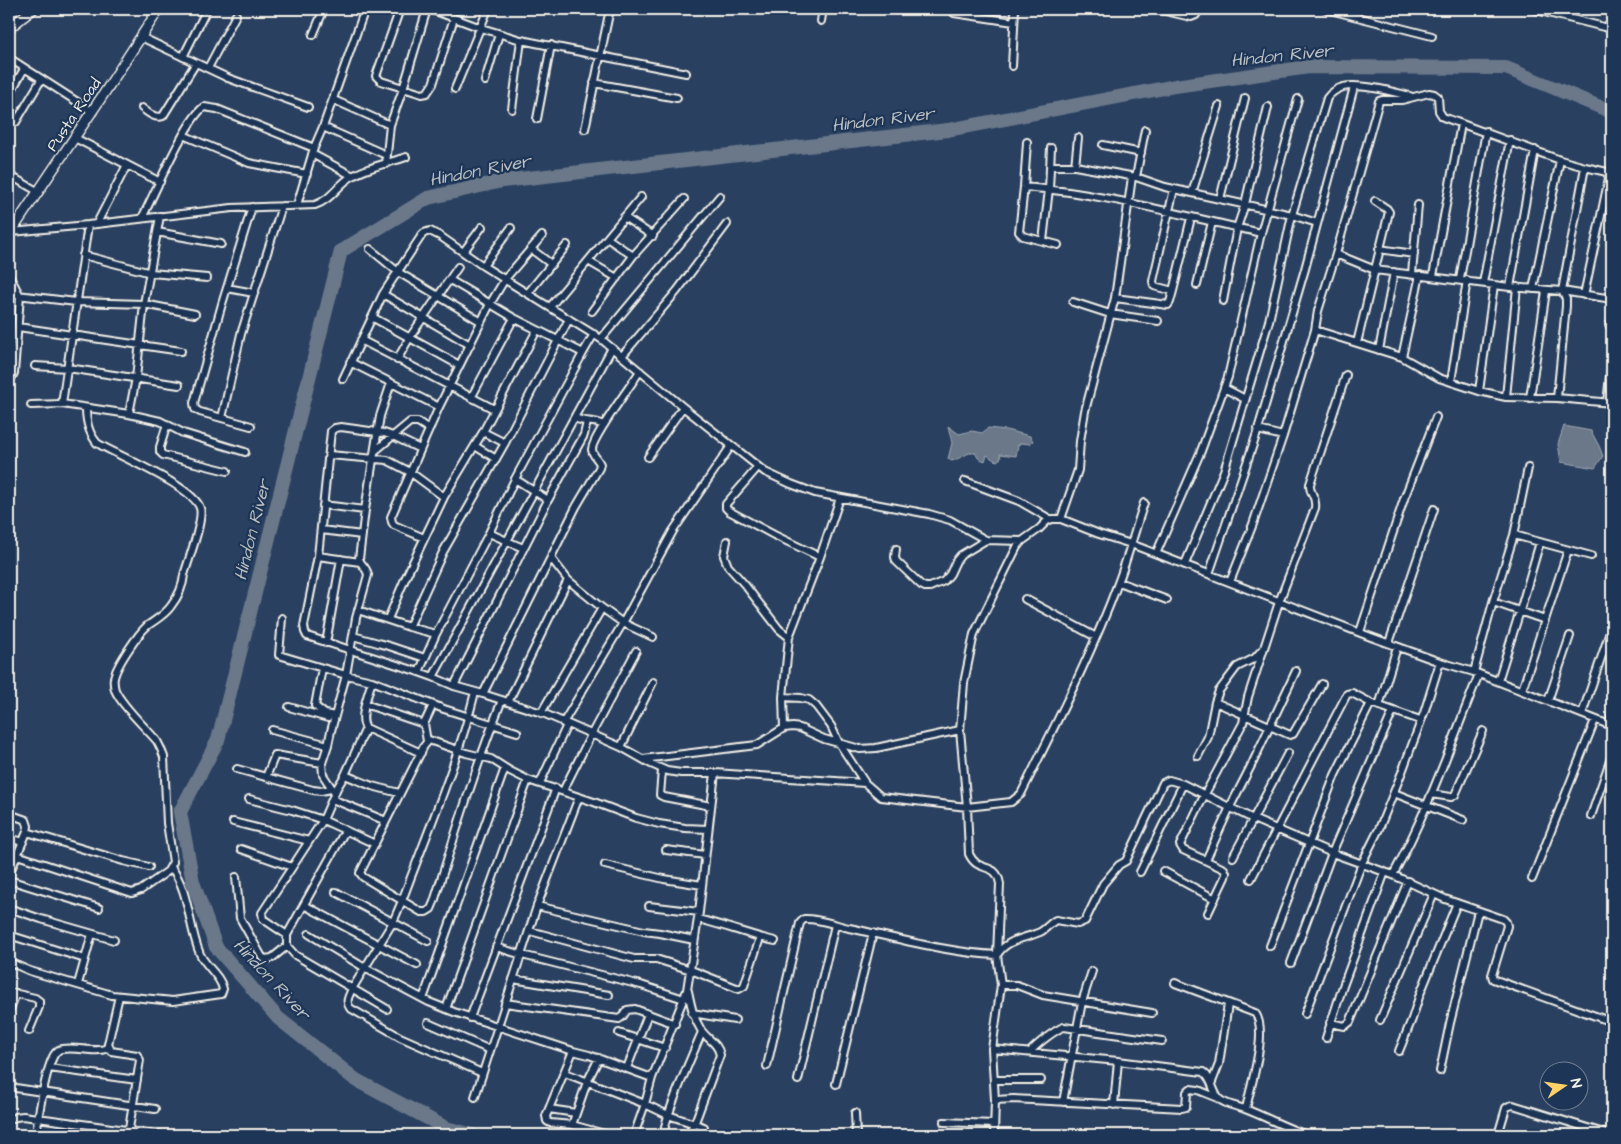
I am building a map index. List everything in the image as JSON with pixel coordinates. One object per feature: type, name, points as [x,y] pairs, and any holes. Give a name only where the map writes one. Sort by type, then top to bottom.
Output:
[{"type":"street","points":[[9,28],[33,9]]},
{"type":"street","name":"Pusta Road","points":[[10,233],[93,112],[159,9]]},
{"type":"street","points":[[183,57],[208,9]]},
{"type":"street","points":[[313,35],[324,9]]},
{"type":"street","points":[[297,205],[313,151],[334,100],[365,9]]},
{"type":"street","points":[[400,9],[376,74],[377,79],[422,94],[431,90],[454,18]]},
{"type":"street","points":[[386,164],[390,124],[429,9],[445,11],[454,18],[520,40],[686,73]]},
{"type":"street","points":[[455,89],[488,9]]},
{"type":"street","points":[[585,129],[610,9]]},
{"type":"street","points":[[821,20],[823,9]]},
{"type":"street","points":[[1012,66],[1015,9]]},
{"type":"street","points":[[1161,10],[1190,17],[1196,15],[1199,9]]},
{"type":"street","points":[[1326,9],[1432,36]]},
{"type":"street","points":[[1532,9],[1612,29]]},
{"type":"street","points":[[954,13],[1014,22]]},
{"type":"street","points":[[208,68],[236,15]]},
{"type":"street","points":[[485,80],[499,34]]},
{"type":"street","points":[[141,37],[228,78],[308,107]]},
{"type":"street","points":[[512,109],[520,40]]},
{"type":"street","points":[[537,119],[551,45]]},
{"type":"street","points":[[9,58],[93,112]]},
{"type":"street","points":[[142,108],[154,117],[163,116],[196,63]]},
{"type":"street","points":[[9,95],[24,69]]},
{"type":"street","points":[[16,122],[41,80]]},
{"type":"street","points":[[594,83],[677,98]]},
{"type":"street","points":[[1185,564],[1224,470],[1269,321],[1292,215],[1327,98],[1336,89],[1343,87],[1384,90],[1414,96]]},
{"type":"street","points":[[1209,574],[1258,430],[1354,87]]},
{"type":"street","points":[[1230,582],[1253,524],[1283,436],[1315,330],[1318,311],[1379,101],[1396,100],[1429,93],[1434,94],[1438,97],[1439,111],[1443,117],[1510,140],[1560,160],[1603,170],[1609,174],[1584,295]]},
{"type":"street","points":[[1220,198],[1245,98]]},
{"type":"street","points":[[1156,554],[1201,452],[1224,388],[1237,341],[1261,233],[1298,99]]},
{"type":"street","points":[[334,100],[390,124]]},
{"type":"street","points":[[1192,193],[1219,106]]},
{"type":"street","points":[[142,218],[183,135],[198,111],[204,107],[210,107],[313,151],[353,176]]},
{"type":"street","points":[[1223,301],[1237,228],[1245,204],[1268,107]]},
{"type":"street","points":[[1433,276],[1461,124]]},
{"type":"street","points":[[324,127],[386,155]]},
{"type":"street","points":[[1061,519],[1078,470],[1085,411],[1114,298],[1128,203],[1145,130]]},
{"type":"street","points":[[1451,382],[1486,132]]},
{"type":"street","points":[[183,135],[233,157],[306,174]]},
{"type":"street","points":[[75,138],[160,182]]},
{"type":"street","points":[[1075,166],[1078,138]]},
{"type":"street","points":[[1484,283],[1510,140]]},
{"type":"street","points":[[1027,142],[1019,232],[1023,236],[1058,245]]},
{"type":"street","points":[[1103,145],[1141,153]]},
{"type":"street","points":[[1043,241],[1050,189],[1051,148]]},
{"type":"street","points":[[1506,397],[1514,287],[1534,150]]},
{"type":"street","points":[[10,233],[232,208],[315,205],[324,202],[353,176],[406,157]]},
{"type":"street","points":[[1533,289],[1560,160]]},
{"type":"street","points":[[97,224],[127,165]]},
{"type":"street","points":[[1050,166],[1075,166],[1134,177],[1174,189],[1292,215],[1317,223]]},
{"type":"street","points":[[1556,398],[1566,306],[1566,299],[1562,291],[1585,167]]},
{"type":"street","points":[[9,175],[39,192]]},
{"type":"street","points":[[1024,187],[1050,189],[1128,203],[1261,233]]},
{"type":"street","points":[[1173,291],[1157,288],[1153,284],[1174,189]]},
{"type":"street","points":[[601,339],[720,196]]},
{"type":"street","points":[[550,307],[641,197]]},
{"type":"street","points":[[592,311],[633,256],[653,236],[684,199]]},
{"type":"street","points":[[1357,343],[1388,210],[1376,201]]},
{"type":"street","points":[[1412,274],[1418,205]]},
{"type":"street","points":[[222,418],[236,351],[282,206]]},
{"type":"street","points":[[251,426],[200,412],[195,409],[194,403],[252,207]]},
{"type":"street","points":[[129,414],[136,378],[144,304],[160,216]]},
{"type":"street","points":[[624,217],[653,236]]},
{"type":"street","points":[[1114,298],[1168,304],[1170,302],[1191,218]]},
{"type":"street","points":[[1197,286],[1212,222]]},
{"type":"street","points":[[62,404],[88,224]]},
{"type":"street","points":[[622,356],[677,291],[727,224]]},
{"type":"street","points":[[464,251],[482,227]]},
{"type":"street","points":[[483,266],[511,228]]},
{"type":"street","points":[[343,378],[383,294],[422,235],[427,231],[440,236],[483,266],[594,334],[765,472],[804,490],[929,514],[950,520],[986,540],[1022,542]]},
{"type":"street","points":[[157,232],[221,244]]},
{"type":"street","points":[[424,538],[394,525],[391,517],[448,386],[480,322],[505,279],[542,236]]},
{"type":"street","points":[[607,238],[633,256]]},
{"type":"street","points":[[528,293],[567,245]]},
{"type":"street","points":[[370,249],[398,272],[480,322]]},
{"type":"street","points":[[531,249],[551,264]]},
{"type":"street","points":[[1379,249],[1414,254]]},
{"type":"street","points":[[1336,254],[1375,270],[1494,285],[1562,291],[1612,299]]},
{"type":"street","points":[[83,255],[151,273],[207,278]]},
{"type":"street","points":[[588,260],[617,278]]},
{"type":"street","points":[[397,360],[422,318],[458,267]]},
{"type":"street","points":[[1379,350],[1394,272]]},
{"type":"street","points":[[9,275],[20,296],[14,373],[9,378]]},
{"type":"street","points":[[1402,357],[1420,275]]},
{"type":"street","points":[[450,280],[514,318],[583,353]]},
{"type":"street","points":[[1478,391],[1494,285]]},
{"type":"street","points":[[227,288],[254,293]]},
{"type":"street","points":[[1530,398],[1546,290]]},
{"type":"street","points":[[9,294],[76,302],[144,304],[195,314]]},
{"type":"street","points":[[383,294],[470,345]]},
{"type":"street","points":[[1074,302],[1110,314],[1158,321]]},
{"type":"street","points":[[372,317],[459,365]]},
{"type":"street","points":[[471,398],[514,318]]},
{"type":"street","points":[[409,627],[443,552],[505,443],[570,319]]},
{"type":"street","points":[[18,327],[181,351]]},
{"type":"street","points":[[388,620],[405,579],[444,497],[484,432],[537,330]]},
{"type":"street","points":[[1315,330],[1402,357],[1439,378],[1478,391],[1506,397],[1556,398],[1609,403],[1612,358]]},
{"type":"street","points":[[419,672],[436,634],[515,479],[594,334]]},
{"type":"street","points":[[361,340],[494,410]]},
{"type":"street","points":[[433,677],[612,348]]},
{"type":"street","points":[[350,362],[439,407]]},
{"type":"street","points":[[35,366],[68,368],[179,385]]},
{"type":"street","points":[[483,694],[576,507],[599,468],[600,464],[592,452],[592,447],[604,425],[640,372]]},
{"type":"street","points":[[1208,913],[1226,872],[1224,869],[1183,850],[1180,847],[1181,843],[1226,754],[1240,731],[1248,698],[1279,602],[1315,508],[1315,497],[1310,491],[1310,484],[1346,375]]},
{"type":"street","points":[[333,793],[323,775],[322,763],[346,675],[358,610],[368,575],[359,559],[380,416],[391,383]]},
{"type":"street","points":[[1224,388],[1245,398]]},
{"type":"street","points":[[31,405],[62,404],[129,414],[160,421],[192,436],[244,452]]},
{"type":"street","points":[[648,457],[683,407]]},
{"type":"street","points":[[18,855],[132,892],[141,890],[168,871],[173,862],[167,823],[164,757],[157,741],[120,699],[115,690],[114,678],[139,635],[166,611],[178,595],[201,518],[200,507],[182,488],[97,443],[91,436],[86,420],[86,408]]},
{"type":"street","points":[[1360,632],[1404,499],[1436,416]]},
{"type":"street","points":[[575,418],[581,422],[596,421],[604,425]]},
{"type":"street","points":[[375,451],[410,422],[418,422],[429,429]]},
{"type":"street","points":[[454,686],[523,548],[584,435],[587,422]]},
{"type":"street","points":[[167,424],[160,447],[160,452],[163,455],[227,471]]},
{"type":"street","points":[[420,449],[393,436],[378,432],[341,427],[331,431],[318,556],[304,626],[307,636],[419,672],[454,686],[541,713],[621,747],[662,770],[680,773],[715,773],[865,783]]},
{"type":"street","points":[[1258,430],[1283,436]]},
{"type":"street","points":[[484,432],[505,443]]},
{"type":"street","points":[[475,446],[496,459]]},
{"type":"street","points":[[540,783],[565,724],[673,531],[731,446]]},
{"type":"street","points":[[329,455],[387,460],[410,472],[444,497]]},
{"type":"street","points":[[758,467],[726,504],[726,508],[774,535],[820,557]]},
{"type":"street","points":[[1393,875],[1407,850],[1431,794],[1476,673],[1493,602],[1514,535],[1528,468]]},
{"type":"street","points":[[515,479],[548,500]]},
{"type":"street","points":[[965,481],[1019,501],[1050,520]]},
{"type":"street","points":[[784,728],[784,697],[789,636],[820,557],[840,498]]},
{"type":"street","points":[[784,697],[809,700],[816,706],[831,726],[838,743],[865,783],[881,797],[967,807],[1011,802],[1017,799],[1096,637],[1119,582],[1144,504]]},
{"type":"street","points":[[323,505],[365,510]]},
{"type":"street","points":[[1389,643],[1434,509]]},
{"type":"street","points":[[994,1135],[995,1100],[992,1049],[1001,985],[997,955],[1000,884],[999,875],[972,861],[969,854],[960,730],[964,683],[974,634],[1017,547],[1050,520],[1061,519],[1131,544],[1279,602],[1440,662],[1522,690],[1595,720],[1611,725],[1612,714]]},
{"type":"street","points":[[321,530],[362,536]]},
{"type":"street","points":[[489,533],[523,548]]},
{"type":"street","points":[[1514,535],[1591,556]]},
{"type":"street","points":[[896,549],[896,561],[921,585],[930,587],[947,578],[961,555],[986,540]]},
{"type":"street","points":[[727,541],[724,556],[728,566],[779,629],[789,636]]},
{"type":"street","points":[[1498,681],[1540,542]]},
{"type":"street","points":[[1522,690],[1568,550]]},
{"type":"street","points":[[318,556],[360,562]]},
{"type":"street","points":[[551,558],[568,580],[622,624],[653,637]]},
{"type":"street","points":[[326,643],[342,559]]},
{"type":"street","points":[[433,705],[424,724],[427,741],[360,873],[363,877],[421,912],[426,912],[430,909],[434,902],[492,724],[568,580]]},
{"type":"street","points":[[1119,582],[1167,600]]},
{"type":"street","points":[[1025,599],[1096,637]]},
{"type":"street","points":[[1493,602],[1545,620]]},
{"type":"street","points":[[541,713],[602,608]]},
{"type":"street","points":[[358,610],[436,634]]},
{"type":"street","points":[[282,618],[279,655],[372,681],[433,705],[517,732]]},
{"type":"street","points":[[1582,714],[1612,626]]},
{"type":"street","points":[[353,636],[425,658]]},
{"type":"street","points":[[1548,701],[1570,636]]},
{"type":"street","points":[[1379,706],[1398,646]]},
{"type":"street","points":[[1198,756],[1208,737],[1215,702],[1225,681],[1237,667],[1255,658],[1264,648]]},
{"type":"street","points":[[563,791],[636,651]]},
{"type":"street","points":[[1305,1014],[1362,863],[1394,793],[1440,662]]},
{"type":"street","points":[[322,668],[315,706],[324,714],[334,718]]},
{"type":"street","points":[[1206,860],[1296,671]]},
{"type":"street","points":[[372,681],[365,704],[363,722],[366,728],[421,753]]},
{"type":"street","points":[[621,747],[653,682]]},
{"type":"street","points":[[1215,702],[1287,734],[1293,734],[1322,684]]},
{"type":"street","points":[[476,692],[458,751],[402,901],[380,944],[352,989],[347,1004],[350,1008],[400,1037],[482,1073]]},
{"type":"street","points":[[1252,879],[1346,696],[1352,693],[1371,703],[1420,720]]},
{"type":"street","points":[[1270,946],[1335,775],[1371,703]]},
{"type":"street","points":[[365,704],[424,724]]},
{"type":"street","points":[[289,707],[334,718]]},
{"type":"street","points":[[1291,963],[1332,853],[1393,711]]},
{"type":"street","points":[[1532,879],[1595,720]]},
{"type":"street","points":[[287,935],[263,918],[262,915],[323,820],[333,793],[345,774],[366,728]]},
{"type":"street","points":[[642,759],[757,745],[784,728],[800,728],[824,739],[860,749],[876,748],[960,730]]},
{"type":"street","points":[[272,730],[328,745]]},
{"type":"street","points":[[1431,794],[1451,797],[1455,795],[1483,731]]},
{"type":"street","points":[[427,741],[436,741],[458,751],[491,759],[528,780],[556,788],[648,822],[685,828],[708,829]]},
{"type":"street","points":[[1233,857],[1288,753]]},
{"type":"street","points":[[266,777],[275,755],[322,763]]},
{"type":"street","points":[[1591,816],[1612,755]]},
{"type":"street","points":[[423,999],[505,768]]},
{"type":"street","points":[[237,769],[313,790],[333,793],[386,821]]},
{"type":"street","points":[[662,770],[660,795],[711,806]]},
{"type":"street","points":[[634,1135],[652,1078],[688,990],[715,773]]},
{"type":"street","points":[[345,774],[372,786],[399,793]]},
{"type":"street","points":[[446,1009],[528,780]]},
{"type":"street","points":[[997,955],[1010,942],[1040,932],[1056,920],[1078,924],[1082,924],[1085,921],[1103,884],[1118,865],[1126,861],[1163,783],[1169,780],[1183,784],[1253,819],[1332,853],[1393,875],[1457,903],[1503,919],[1507,926],[1492,975],[1493,979],[1612,1022]]},
{"type":"street","points":[[1140,872],[1183,784]]},
{"type":"street","points":[[470,1018],[556,788]]},
{"type":"street","points":[[1394,793],[1463,820]]},
{"type":"street","points":[[475,1097],[537,906],[579,797]]},
{"type":"street","points":[[249,800],[292,810],[323,820],[375,844]]},
{"type":"street","points":[[9,814],[26,820],[28,826],[28,832],[18,855],[10,866],[9,874]]},
{"type":"street","points":[[233,822],[309,841]]},
{"type":"street","points":[[345,831],[287,935],[287,946],[295,955],[387,1008]]},
{"type":"street","points":[[28,832],[123,862],[149,867]]},
{"type":"street","points":[[9,838],[23,842]]},
{"type":"street","points":[[241,849],[292,867]]},
{"type":"street","points":[[666,850],[705,855]]},
{"type":"street","points":[[606,865],[664,879],[702,885]]},
{"type":"street","points":[[9,962],[30,971],[119,996],[183,1001],[222,992],[222,983],[201,955],[181,881],[171,867]]},
{"type":"street","points":[[1163,871],[1215,899]]},
{"type":"street","points":[[1326,1038],[1385,872]]},
{"type":"street","points":[[236,877],[240,918],[262,957],[265,959],[272,958],[287,946]]},
{"type":"street","points":[[9,880],[99,908]]},
{"type":"street","points":[[1330,1023],[1345,1026],[1350,1022],[1408,881]]},
{"type":"street","points":[[336,892],[428,941]]},
{"type":"street","points":[[1380,1020],[1434,894]]},
{"type":"street","points":[[1399,1050],[1457,903]]},
{"type":"street","points":[[304,905],[417,965]]},
{"type":"street","points":[[537,906],[644,931],[694,940]]},
{"type":"street","points":[[649,906],[698,916],[760,938],[775,941]]},
{"type":"street","points":[[9,908],[114,940]]},
{"type":"street","points":[[1440,1071],[1478,911]]},
{"type":"street","points":[[767,1066],[800,923],[804,918],[959,950],[997,955]]},
{"type":"street","points":[[798,1080],[835,925]]},
{"type":"street","points":[[530,930],[634,959],[656,959],[691,970],[736,989],[742,988],[745,983],[760,938]]},
{"type":"street","points":[[836,1084],[872,933]]},
{"type":"street","points":[[78,984],[92,934]]},
{"type":"street","points":[[309,934],[366,968],[423,999],[446,1009],[599,1058],[652,1078]]},
{"type":"street","points":[[9,935],[85,959]]},
{"type":"street","points":[[496,947],[641,985],[684,999]]},
{"type":"street","points":[[1063,1102],[1076,1028],[1092,971]]},
{"type":"street","points":[[513,979],[609,995]]},
{"type":"street","points":[[1175,982],[1255,1013],[1260,1021],[1260,1044],[1246,1109]]},
{"type":"street","points":[[1001,985],[1017,985],[1043,994],[1152,1013]]},
{"type":"street","points":[[687,1135],[694,1125],[720,1055],[715,1043],[702,1032],[692,1013],[688,990]]},
{"type":"street","points":[[9,1012],[12,993],[35,998],[39,1001],[39,1007],[29,1031]]},
{"type":"street","points":[[119,996],[108,1044],[109,1048],[111,1051],[140,1057],[128,1133]]},
{"type":"street","points":[[504,1003],[619,1019],[631,1008],[674,1024]]},
{"type":"street","points":[[1212,1082],[1219,1064],[1228,1004]]},
{"type":"street","points":[[692,1013],[735,1020]]},
{"type":"street","points":[[626,1068],[648,1014]]},
{"type":"street","points":[[428,1023],[490,1050]]},
{"type":"street","points":[[1030,1052],[1056,1029],[1064,1027],[1162,1041]]},
{"type":"street","points":[[664,1135],[663,1131],[668,1115],[702,1032]]},
{"type":"street","points":[[618,1033],[665,1048]]},
{"type":"street","points":[[36,1135],[49,1068],[57,1050],[64,1048],[102,1050],[109,1048]]},
{"type":"street","points":[[992,1049],[1118,1061],[1204,1072],[1212,1082],[1219,1098]]},
{"type":"street","points":[[573,1051],[546,1116],[547,1121],[608,1135]]},
{"type":"street","points":[[572,1126],[587,1082],[599,1058]]},
{"type":"street","points":[[1114,1105],[1118,1061]]},
{"type":"street","points":[[49,1068],[137,1080]]},
{"type":"street","points":[[565,1073],[645,1104],[668,1115],[704,1127]]},
{"type":"street","points":[[994,1080],[1041,1080]]},
{"type":"street","points":[[9,1087],[155,1109]]},
{"type":"street","points":[[995,1100],[1013,1099],[1184,1108],[1187,1102],[1188,1090],[1194,1088],[1307,1135]]},
{"type":"street","points":[[1499,1135],[1506,1108],[1513,1105],[1612,1134]]},
{"type":"street","points":[[549,1109],[576,1113]]},
{"type":"street","points":[[855,1112],[856,1135]]},
{"type":"street","points":[[9,1120],[23,1116],[128,1133],[162,1135]]},
{"type":"street","points":[[944,1122],[994,1124]]},
{"type":"water","points":[[948,426],[959,434],[972,431],[982,433],[988,428],[1006,430],[1030,436],[1033,441],[1030,444],[1021,443],[1018,445],[1016,456],[1000,454],[1001,458],[997,461],[987,455],[985,461],[978,458],[975,452],[952,461],[948,459],[952,443]]},
{"type":"water","points":[[1564,426],[1591,431],[1603,456],[1595,468],[1561,462],[1558,444]]},
{"type":"waterway","name":"Hindon River","points":[[473,1135],[446,1128],[356,1080],[278,1018],[216,947],[193,882],[180,812],[218,740],[341,251],[428,198],[502,181],[948,130],[1175,86],[1309,67],[1506,68],[1612,112]]}]
